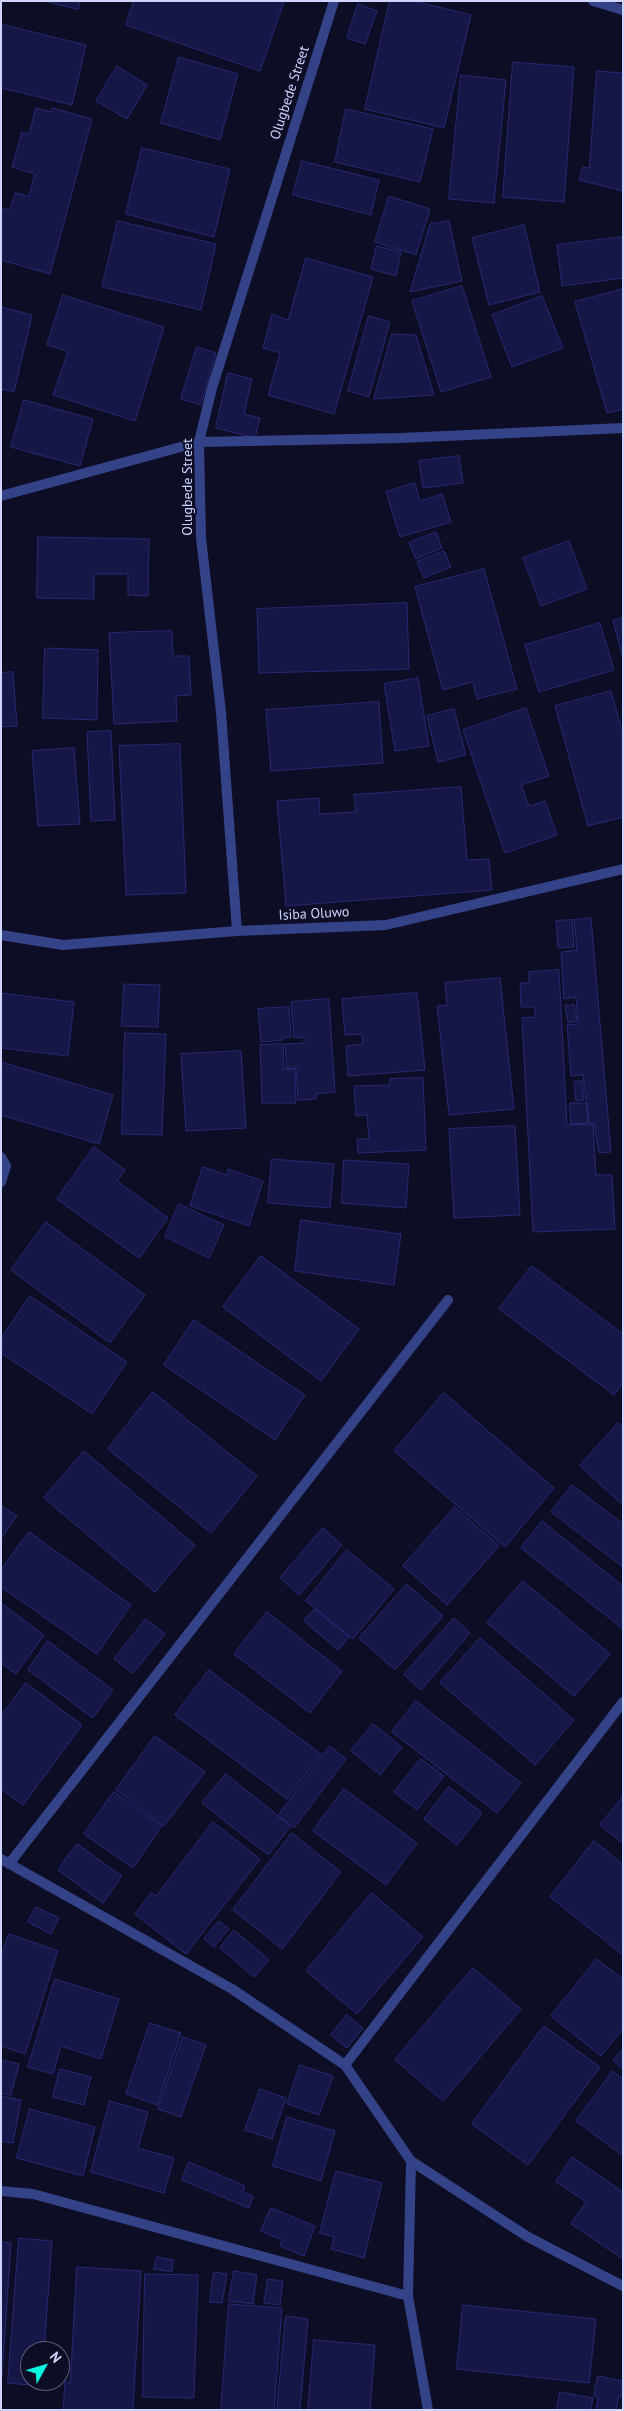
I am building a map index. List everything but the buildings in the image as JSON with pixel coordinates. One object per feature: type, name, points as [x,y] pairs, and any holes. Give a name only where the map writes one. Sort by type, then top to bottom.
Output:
[{"type":"street","name":"Olugbede Street","points":[[237,931],[221,712],[201,538],[199,442],[212,388],[334,1]]},
{"type":"street","points":[[593,1],[623,10]]},
{"type":"street","points":[[1,496],[199,442],[401,438],[623,428]]},
{"type":"street","name":"Isiba Oluwo","points":[[1,935],[63,945],[237,931],[386,925],[623,869]]},
{"type":"street","points":[[1,1157],[6,1166],[1,1182]]},
{"type":"street","points":[[448,1300],[5,1861],[232,1989],[345,2065],[411,2161],[528,2237],[623,2286]]},
{"type":"street","points":[[345,2065],[623,1702]]},
{"type":"street","points":[[411,2161],[408,2296],[428,2410]]},
{"type":"street","points":[[1,2191],[33,2194],[408,2296]]}]
